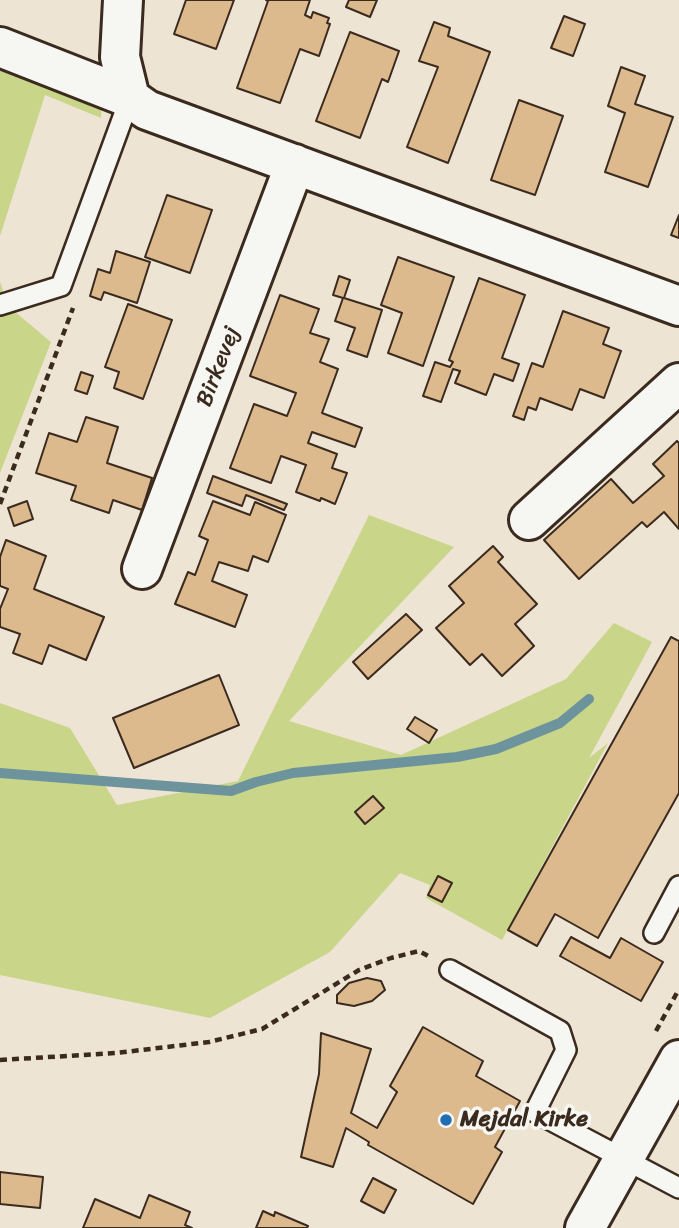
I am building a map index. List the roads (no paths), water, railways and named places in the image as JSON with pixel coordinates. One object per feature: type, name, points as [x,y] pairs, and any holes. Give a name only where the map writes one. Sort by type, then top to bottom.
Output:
[{"type":"street","points":[[123,0],[120,57],[130,98]]},
{"type":"street","points":[[0,47],[130,98],[147,110],[679,306]]},
{"type":"street","name":"Birkevej","points":[[142,569],[295,164]]},
{"type":"street","points":[[528,520],[679,383]]},
{"type":"street","points":[[585,1228],[679,1060]]},
{"type":"lane","points":[[0,305],[61,286],[130,98]]},
{"type":"lane","points":[[654,933],[679,886]]},
{"type":"lane","points":[[450,970],[560,1031],[566,1050],[535,1112],[679,1188]]},
{"type":"waterway","points":[[0,773],[231,791],[293,773],[457,757],[496,749],[560,723],[589,699]]},
{"type":"place","name":"Mejdal Kirke","points":[[446,1120]]}]
